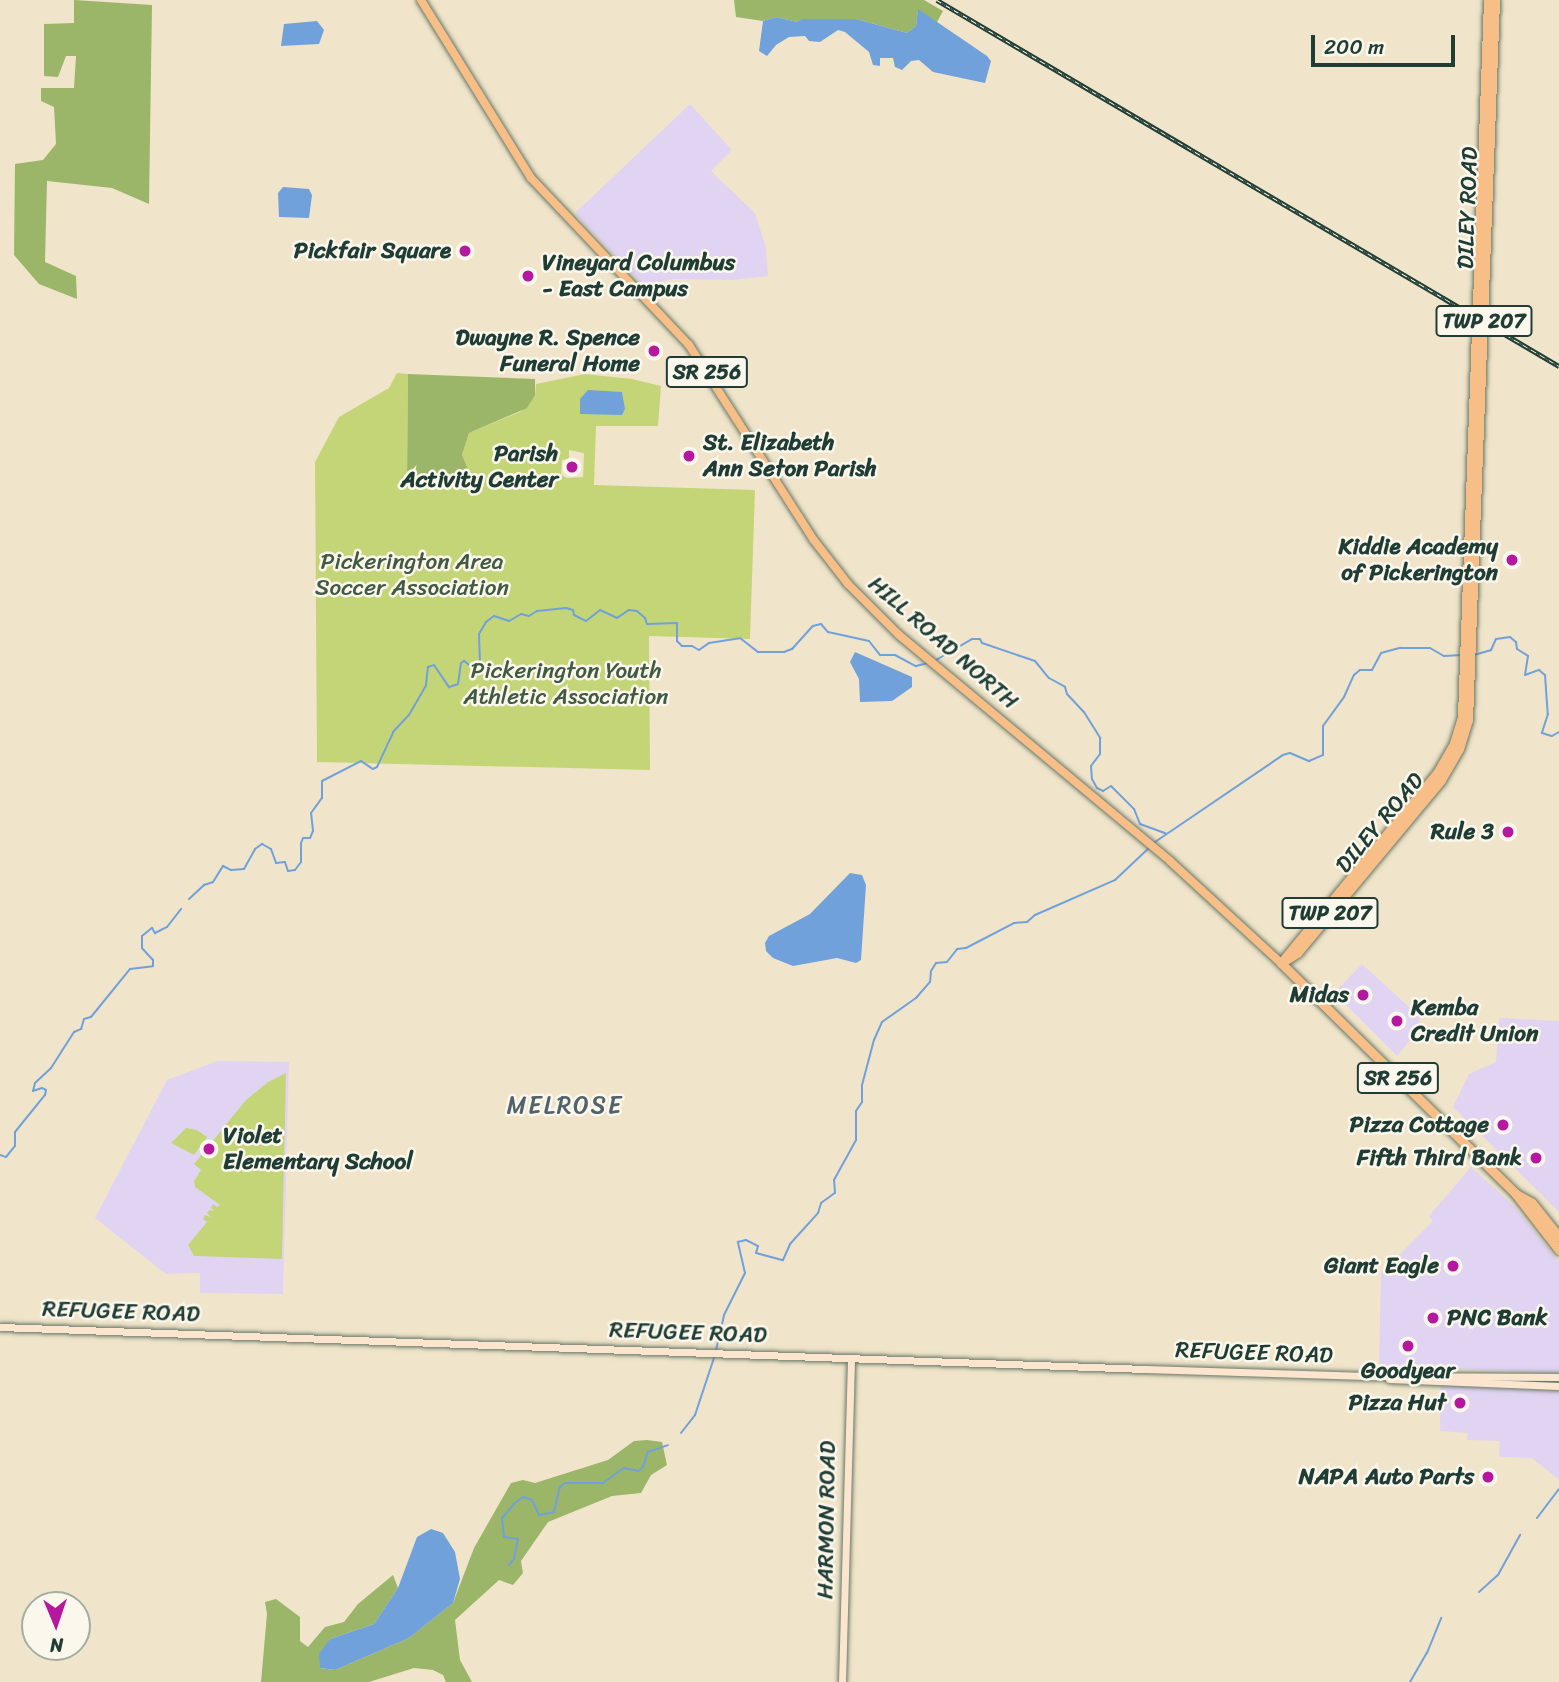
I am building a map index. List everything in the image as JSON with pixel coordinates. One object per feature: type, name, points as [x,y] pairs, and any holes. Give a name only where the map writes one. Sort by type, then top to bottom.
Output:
[{"type":"highway","name":"DILEY ROAD","points":[[1469,642],[1488,0]]},
{"type":"highway","name":"DILEY ROAD","points":[[1281,963],[1445,761],[1462,716],[1468,667],[1495,0]]},
{"type":"highway","name":"HILL ROAD NORTH","points":[[1281,963],[1529,1206]]},
{"type":"highway","points":[[1529,1206],[1559,1237]]},
{"type":"highway","points":[[1529,1206],[1559,1250]]},
{"type":"main road","name":"HILL ROAD NORTH","points":[[421,0],[531,178],[675,328],[715,384],[825,556],[878,615],[1162,854],[1281,963]]},
{"type":"main road","name":"REFUGEE ROAD","points":[[0,1327],[1559,1382]]},
{"type":"main road","name":"HARMON ROAD","points":[[842,1682],[851,1359]]},
{"type":"main road","name":"REFUGEE ROAD","points":[[1374,1376],[1397,1381],[1522,1385],[1559,1382]]},
{"type":"shaded area","points":[[690,104],[732,150],[711,171],[755,213],[766,248],[768,276],[732,280],[673,279],[643,285],[577,216],[576,212]]},
{"type":"shaded area","points":[[1362,964],[1420,1017],[1418,1031],[1397,1056],[1334,993]]},
{"type":"shaded area","points":[[1499,1018],[1559,1021],[1559,1212],[1453,1107],[1469,1074],[1496,1062]]},
{"type":"shaded area","name":"Violet Elementary School","points":[[217,1061],[289,1062],[283,1294],[200,1293],[200,1273],[166,1274],[95,1218],[167,1080]]},
{"type":"shaded area","points":[[1471,1167],[1514,1206],[1559,1262],[1559,1373],[1379,1366],[1381,1273],[1433,1221],[1429,1216]]},
{"type":"shaded area","points":[[1441,1384],[1559,1391],[1559,1480],[1532,1458],[1499,1457],[1500,1441],[1467,1440],[1468,1433],[1440,1431]]},
{"type":"green space","points":[[74,0],[152,5],[149,204],[112,188],[47,181],[45,262],[76,276],[77,299],[39,284],[14,255],[15,164],[43,160],[56,144],[54,107],[41,101],[41,88],[74,88],[76,56],[66,56],[58,77],[44,76],[44,24],[74,23]]},
{"type":"green space","points":[[734,0],[924,0],[943,11],[936,24],[918,10],[916,26],[907,33],[856,19],[801,19],[797,22],[776,17],[763,21],[736,17]]},
{"type":"green space","points":[[397,373],[408,374],[407,480],[465,474],[468,469],[462,455],[469,433],[520,412],[535,395],[536,384],[585,374],[632,379],[661,386],[658,426],[596,426],[594,485],[755,490],[750,639],[649,636],[650,770],[317,762],[315,462],[339,417],[389,388]],"holes":[[[569,450],[584,453],[583,477],[567,478],[561,475],[562,460],[569,459]]]},
{"type":"green space","points":[[408,374],[535,379],[535,395],[527,408],[469,433],[462,455],[468,469],[460,483],[407,481]]},
{"type":"green space","points":[[286,1073],[282,1259],[194,1256],[188,1245],[207,1222],[203,1219],[205,1215],[211,1217],[207,1213],[209,1210],[215,1211],[211,1208],[213,1204],[217,1207],[220,1205],[195,1187],[194,1181],[201,1170],[194,1164],[246,1100],[268,1082]]},
{"type":"green space","points":[[186,1128],[197,1130],[207,1137],[194,1155],[171,1143]]},
{"type":"green space","points":[[634,1441],[662,1442],[667,1465],[651,1475],[641,1493],[612,1496],[548,1522],[521,1561],[523,1573],[513,1585],[499,1580],[455,1620],[460,1660],[472,1682],[446,1682],[443,1675],[433,1670],[414,1668],[369,1682],[261,1682],[267,1614],[265,1602],[276,1599],[300,1617],[300,1641],[308,1647],[325,1627],[344,1622],[358,1604],[393,1575],[398,1588],[374,1624],[330,1639],[320,1668],[335,1670],[409,1638],[453,1603],[474,1548],[511,1483],[523,1480],[535,1483],[608,1460]]},
{"type":"water","points":[[918,9],[987,56],[991,61],[985,83],[933,72],[919,60],[911,61],[902,70],[895,67],[893,58],[880,58],[880,66],[873,65],[869,52],[845,32],[838,30],[820,42],[809,41],[805,36],[789,37],[776,45],[767,56],[759,51],[763,21],[776,17],[797,22],[801,19],[856,19],[907,33],[916,26]]},
{"type":"water","points":[[317,21],[324,30],[319,44],[281,46],[284,24]]},
{"type":"water","points":[[283,187],[309,189],[312,195],[309,218],[279,217],[278,193]]},
{"type":"water","points":[[588,390],[622,392],[625,409],[622,415],[580,414],[580,399]]},
{"type":"water","points":[[855,652],[912,677],[912,687],[892,701],[860,702],[859,679],[850,662]]},
{"type":"water","points":[[850,873],[862,875],[866,885],[861,960],[856,963],[837,958],[793,966],[773,958],[766,951],[765,943],[769,936],[810,914]]},
{"type":"water","points":[[431,1529],[443,1533],[455,1552],[460,1579],[453,1603],[409,1638],[335,1670],[320,1668],[319,1654],[330,1639],[374,1624],[398,1588],[417,1537]]},
{"type":"waterway","points":[[189,899],[204,885],[213,882],[223,866],[231,870],[244,869],[255,849],[262,844],[271,849],[276,863],[285,862],[288,871],[295,870],[301,862],[303,838],[310,838],[313,831],[311,813],[322,798],[322,781],[361,761],[373,769],[377,767],[393,732],[409,715],[426,685],[428,667],[434,665],[449,687],[458,684],[461,663],[464,661],[472,667],[480,663],[479,634],[486,622],[494,616],[509,621],[521,614],[529,616],[537,611],[566,608],[573,610],[574,615],[586,621],[600,610],[617,618],[629,610],[637,611],[647,624],[677,623],[677,641],[682,646],[692,646],[699,650],[709,643],[740,638],[758,652],[784,652],[792,649],[813,626],[821,624],[828,632],[869,641],[880,655],[895,655],[916,666],[928,663]]},
{"type":"waterway","points":[[1474,655],[1491,650],[1496,639],[1510,637],[1516,642],[1517,649],[1528,656],[1525,675],[1539,670],[1545,675],[1548,714],[1542,733],[1552,736],[1559,732]]},
{"type":"waterway","points":[[936,660],[972,639],[980,639],[982,643],[1035,661],[1049,678],[1065,687],[1067,694],[1084,712],[1100,738],[1100,754],[1091,766],[1092,779],[1097,788],[1103,791],[1111,786],[1134,809],[1140,824],[1165,833]]},
{"type":"waterway","points":[[1152,844],[1283,755],[1290,753],[1309,761],[1323,755],[1323,726],[1344,697],[1354,675],[1360,670],[1372,670],[1381,653],[1400,648],[1430,648],[1444,656],[1461,655]]},
{"type":"waterway","points":[[716,1350],[724,1315],[745,1273],[738,1242],[746,1240],[758,1246],[756,1253],[783,1260],[790,1244],[818,1213],[821,1203],[835,1193],[834,1180],[856,1140],[856,1111],[862,1102],[862,1085],[874,1040],[882,1022],[916,998],[930,982],[931,971],[936,963],[947,962],[957,949],[966,948],[1014,923],[1027,922],[1035,915],[1115,880],[1149,848]]},
{"type":"waterway","points":[[0,1155],[6,1157],[15,1146],[15,1132],[45,1095],[46,1090],[42,1088],[33,1091],[35,1083],[51,1068],[74,1032],[81,1029],[84,1019],[91,1017],[130,969],[153,966],[153,960],[142,948],[142,936],[152,928],[155,933],[167,927],[181,909]]},
{"type":"waterway","points":[[681,1433],[695,1415],[715,1355]]},
{"type":"waterway","points":[[509,1565],[514,1559],[518,1539],[504,1537],[502,1518],[523,1497],[532,1500],[539,1515],[554,1512],[560,1487],[565,1483],[603,1483],[624,1468],[638,1471],[643,1467],[648,1452],[668,1445]]},
{"type":"waterway","points":[[1537,1518],[1559,1489]]},
{"type":"waterway","points":[[1479,1592],[1498,1575],[1520,1535]]},
{"type":"waterway","points":[[1410,1682],[1427,1653],[1441,1618]]},
{"type":"railway","points":[[937,0],[1559,366]]},
{"type":"place","name":"Pickfair Square","points":[[465,251]]},
{"type":"place","name":"Vineyard Columbus - East Campus","points":[[528,276]]},
{"type":"place","name":"Dwayne R. Spence Funeral Home","points":[[654,351]]},
{"type":"place","name":"St. Elizabeth Ann Seton Parish","points":[[689,456]]},
{"type":"place","name":"Parish Activity Center","points":[[572,467]]},
{"type":"place","name":"Kiddie Academy of Pickerington","points":[[1512,560]]},
{"type":"place","name":"Rule 3","points":[[1508,832]]},
{"type":"place","name":"Midas","points":[[1363,995]]},
{"type":"place","name":"Kemba Credit Union","points":[[1397,1021]]},
{"type":"place","name":"Pizza Cottage","points":[[1503,1125]]},
{"type":"place","name":"Violet Elementary School","points":[[209,1149]]},
{"type":"place","name":"Fifth Third Bank","points":[[1536,1158]]},
{"type":"place","name":"Giant Eagle","points":[[1453,1266]]},
{"type":"place","name":"PNC Bank","points":[[1433,1318]]},
{"type":"place","name":"Goodyear","points":[[1408,1346]]},
{"type":"place","name":"Pizza Hut","points":[[1460,1403]]},
{"type":"place","name":"NAPA Auto Parts","points":[[1488,1477]]},
{"type":"district","name":"MELROSE","points":[[565,1106]]},
{"type":"park label","name":"Pickerington Area Soccer Association","points":[[412,575]]},
{"type":"park label","name":"Pickerington Youth Athletic Association","points":[[566,684]]}]
